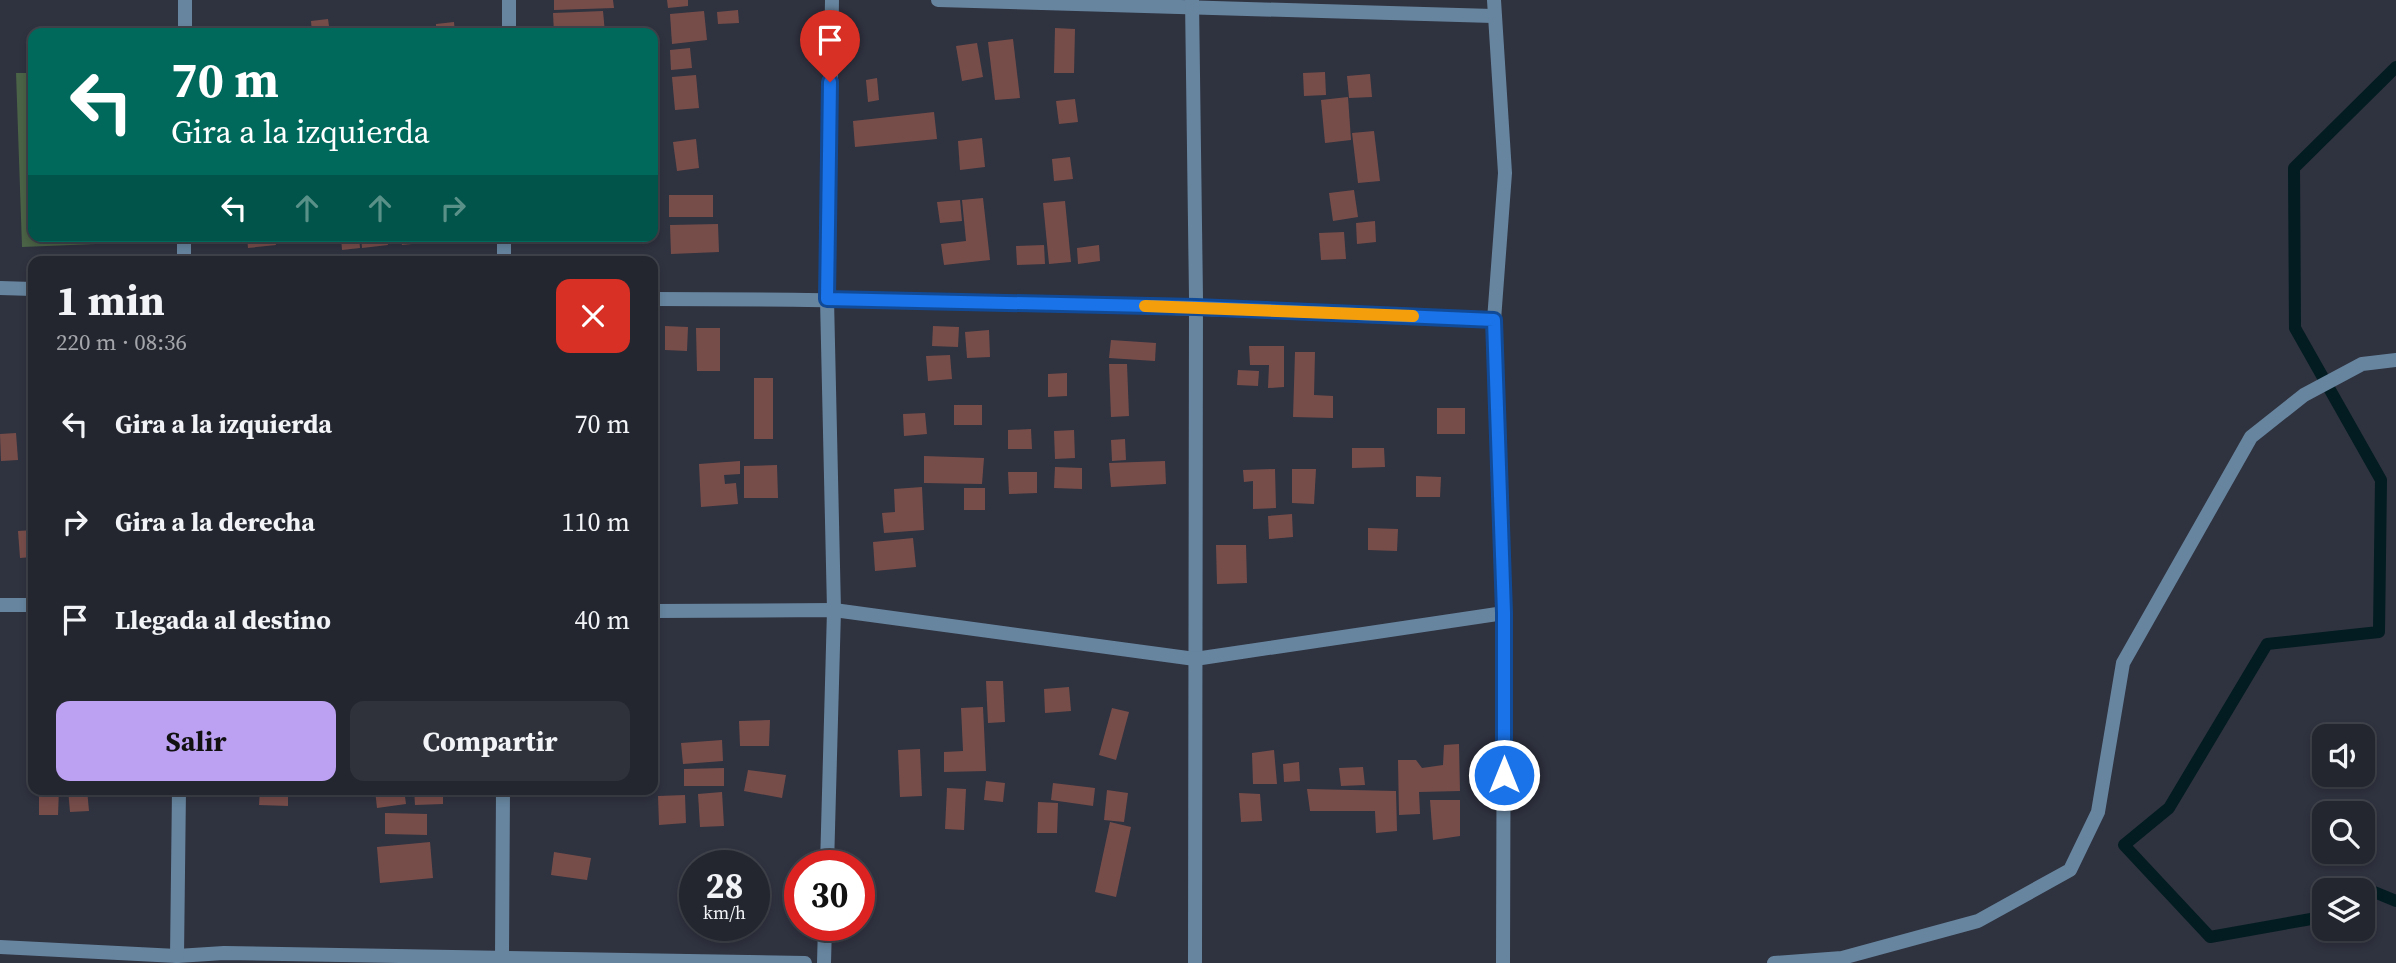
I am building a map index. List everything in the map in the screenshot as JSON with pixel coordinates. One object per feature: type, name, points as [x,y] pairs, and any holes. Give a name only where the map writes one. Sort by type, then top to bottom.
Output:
[{"type":"street","points":[[185,0],[185,28]]},
{"type":"street","points":[[509,0],[509,28]]},
{"type":"street","points":[[827,850],[834,610],[827,299],[831,0]]},
{"type":"street","points":[[938,0],[1192,4],[1493,16]]},
{"type":"street","points":[[1493,0],[1505,173],[1494,320],[1504,613],[1503,963]]},
{"type":"street","points":[[1192,4],[1196,307],[1195,963]]},
{"type":"street","points":[[0,288],[28,289]]},
{"type":"street","points":[[658,299],[827,299],[1196,307],[1494,320]]},
{"type":"street","points":[[1774,963],[1842,958],[1978,921],[2070,870],[2098,812],[2123,663],[2251,437],[2304,395],[2362,364],[2396,360]]},
{"type":"street","points":[[0,604],[28,605]]},
{"type":"street","points":[[658,611],[834,610],[1195,659],[1504,613]]},
{"type":"street","points":[[177,956],[179,795]]},
{"type":"street","points":[[502,957],[503,795]]},
{"type":"street","points":[[824,963],[825,941]]},
{"type":"street","points":[[0,947],[224,958],[502,957],[552,961],[804,963]]},
{"type":"green space","points":[[16,73],[28,73],[28,242],[145,242],[22,247]]},
{"type":"building","points":[[554,0],[613,0],[614,8],[554,10]]},
{"type":"building","points":[[667,0],[688,0],[688,6],[668,8]]},
{"type":"building","points":[[738,10],[739,23],[718,24],[717,12]]},
{"type":"building","points":[[603,11],[605,28],[554,28],[553,13]]},
{"type":"building","points":[[704,11],[707,40],[672,44],[670,14]]},
{"type":"building","points":[[328,19],[329,28],[312,28],[311,21]]},
{"type":"building","points":[[454,22],[455,28],[436,28],[436,24]]},
{"type":"building","points":[[1055,28],[1075,29],[1074,73],[1054,73]]},
{"type":"building","points":[[1013,39],[1020,98],[995,100],[988,42]]},
{"type":"building","points":[[977,43],[983,77],[962,81],[956,46]]},
{"type":"building","points":[[690,48],[692,68],[671,70],[670,50]]},
{"type":"building","points":[[1325,72],[1326,95],[1304,96],[1303,73]]},
{"type":"building","points":[[1370,74],[1372,97],[1349,98],[1347,76]]},
{"type":"building","points":[[696,75],[699,108],[675,110],[672,77]]},
{"type":"building","points":[[877,78],[879,100],[868,102],[866,80]]},
{"type":"building","points":[[1348,97],[1351,140],[1325,143],[1321,100]]},
{"type":"building","points":[[1075,99],[1078,122],[1059,124],[1056,101]]},
{"type":"building","points":[[934,112],[937,139],[855,147],[853,121]]},
{"type":"building","points":[[1374,131],[1380,181],[1358,183],[1352,133]]},
{"type":"building","points":[[982,138],[985,167],[960,170],[958,141]]},
{"type":"building","points":[[696,139],[699,168],[677,171],[673,142]]},
{"type":"building","points":[[1070,157],[1073,179],[1054,181],[1052,159]]},
{"type":"building","points":[[1354,190],[1358,217],[1333,221],[1329,193]]},
{"type":"building","points":[[669,195],[713,195],[713,217],[669,217]]},
{"type":"building","points":[[983,198],[990,260],[944,265],[941,244],[966,241],[962,200]]},
{"type":"building","points":[[960,200],[962,221],[940,223],[937,202]]},
{"type":"building","points":[[1065,201],[1071,262],[1049,264],[1043,203]]},
{"type":"building","points":[[1375,221],[1376,242],[1357,244],[1356,223]]},
{"type":"building","points":[[718,224],[719,252],[671,254],[670,225]]},
{"type":"building","points":[[1344,232],[1346,259],[1321,260],[1319,233]]},
{"type":"building","points":[[248,242],[276,242],[276,245],[248,248]]},
{"type":"building","points":[[341,242],[360,242],[360,248],[342,250]]},
{"type":"building","points":[[362,242],[388,242],[388,245],[362,248]]},
{"type":"building","points":[[401,242],[422,243],[402,245]]},
{"type":"building","points":[[1044,245],[1045,264],[1017,265],[1016,246]]},
{"type":"building","points":[[1099,245],[1100,261],[1078,264],[1077,248]]},
{"type":"building","points":[[665,326],[688,327],[687,351],[665,350]]},
{"type":"building","points":[[933,326],[959,327],[958,347],[932,346]]},
{"type":"building","points":[[696,328],[720,328],[720,371],[697,371]]},
{"type":"building","points":[[989,330],[990,357],[967,358],[965,332]]},
{"type":"building","points":[[1111,340],[1156,343],[1155,361],[1109,358]]},
{"type":"building","points":[[1249,346],[1284,346],[1284,387],[1268,388],[1269,365],[1250,365]]},
{"type":"building","points":[[1295,352],[1315,352],[1314,395],[1333,396],[1333,418],[1293,417]]},
{"type":"building","points":[[950,355],[952,379],[928,381],[926,356]]},
{"type":"building","points":[[1109,364],[1127,364],[1129,416],[1111,417]]},
{"type":"building","points":[[1238,370],[1259,371],[1258,386],[1237,385]]},
{"type":"building","points":[[1067,373],[1067,396],[1048,397],[1048,374]]},
{"type":"building","points":[[754,378],[773,378],[773,439],[754,439]]},
{"type":"building","points":[[954,405],[982,405],[982,425],[954,425]]},
{"type":"building","points":[[1437,408],[1465,408],[1465,434],[1437,434]]},
{"type":"building","points":[[925,413],[927,434],[904,436],[903,414]]},
{"type":"building","points":[[1031,429],[1032,449],[1008,449],[1008,430]]},
{"type":"building","points":[[1074,430],[1075,458],[1055,459],[1054,431]]},
{"type":"building","points":[[16,433],[18,460],[1,461],[0,434]]},
{"type":"building","points":[[1125,439],[1126,460],[1112,461],[1111,440]]},
{"type":"building","points":[[1352,448],[1384,448],[1385,467],[1352,468]]},
{"type":"building","points":[[924,456],[984,458],[982,484],[924,483]]},
{"type":"building","points":[[740,461],[740,474],[724,475],[725,484],[736,483],[738,504],[701,507],[699,464]]},
{"type":"building","points":[[1165,461],[1166,484],[1111,487],[1109,463]]},
{"type":"building","points":[[777,465],[778,498],[744,498],[744,466]]},
{"type":"building","points":[[1055,467],[1082,468],[1082,489],[1054,488]]},
{"type":"building","points":[[1275,469],[1276,508],[1253,509],[1253,481],[1244,482],[1243,470]]},
{"type":"building","points":[[1292,469],[1316,469],[1314,504],[1292,503]]},
{"type":"building","points":[[1008,472],[1037,472],[1037,493],[1009,494]]},
{"type":"building","points":[[1416,476],[1441,477],[1440,497],[1416,497]]},
{"type":"building","points":[[922,487],[924,530],[884,533],[882,513],[895,512],[894,489]]},
{"type":"building","points":[[964,488],[985,488],[985,510],[964,510]]},
{"type":"building","points":[[1292,514],[1293,537],[1269,539],[1268,516]]},
{"type":"building","points":[[1368,528],[1398,529],[1397,551],[1368,550]]},
{"type":"building","points":[[28,530],[28,557],[20,558],[18,531]]},
{"type":"building","points":[[913,538],[916,567],[875,571],[873,542]]},
{"type":"building","points":[[1216,545],[1246,545],[1247,583],[1217,584]]},
{"type":"building","points":[[986,681],[1003,681],[1005,722],[988,723]]},
{"type":"building","points":[[1069,687],[1071,711],[1045,713],[1044,689]]},
{"type":"building","points":[[983,707],[986,771],[944,772],[944,752],[963,751],[961,708]]},
{"type":"building","points":[[1112,708],[1129,712],[1116,760],[1099,755]]},
{"type":"building","points":[[770,720],[769,746],[740,746],[739,721]]},
{"type":"building","points":[[722,740],[723,761],[683,764],[681,743]]},
{"type":"building","points":[[1459,744],[1460,791],[1419,792],[1420,814],[1399,815],[1398,760],[1416,760],[1422,768],[1443,765],[1444,745]]},
{"type":"building","points":[[920,749],[922,796],[900,797],[898,750]]},
{"type":"building","points":[[1274,750],[1277,784],[1253,784],[1252,753]]},
{"type":"building","points":[[1299,762],[1300,781],[1284,782],[1283,764]]},
{"type":"building","points":[[1363,767],[1365,785],[1341,786],[1339,768]]},
{"type":"building","points":[[724,768],[724,786],[684,786],[684,769]]},
{"type":"building","points":[[748,770],[786,775],[782,798],[744,791]]},
{"type":"building","points":[[986,781],[1005,783],[1003,802],[984,800]]},
{"type":"building","points":[[1053,783],[1095,788],[1093,806],[1051,800]]},
{"type":"building","points":[[947,788],[966,789],[964,830],[945,829]]},
{"type":"building","points":[[1307,789],[1396,791],[1397,831],[1376,833],[1375,811],[1310,811]]},
{"type":"building","points":[[1107,790],[1128,793],[1124,822],[1104,820]]},
{"type":"building","points":[[722,792],[724,826],[700,827],[698,794]]},
{"type":"building","points":[[1239,793],[1260,794],[1262,821],[1241,822]]},
{"type":"building","points":[[39,795],[59,795],[58,815],[39,815]]},
{"type":"building","points":[[69,795],[88,795],[89,811],[70,812]]},
{"type":"building","points":[[260,795],[288,795],[288,806],[259,805]]},
{"type":"building","points":[[376,795],[405,795],[406,804],[377,808]]},
{"type":"building","points":[[414,795],[443,795],[443,804],[415,805]]},
{"type":"building","points":[[685,795],[686,823],[659,825],[658,796]]},
{"type":"building","points":[[1430,800],[1460,800],[1460,836],[1433,840]]},
{"type":"building","points":[[1038,802],[1058,803],[1057,833],[1037,833]]},
{"type":"building","points":[[385,813],[427,814],[427,835],[385,834]]},
{"type":"building","points":[[1110,822],[1131,827],[1116,897],[1095,892]]},
{"type":"building","points":[[430,842],[433,878],[380,883],[377,847]]},
{"type":"building","points":[[554,852],[591,858],[587,880],[551,875]]},
{"type":"waterway","points":[[2312,918],[2210,937],[2124,845],[2169,808],[2267,644],[2379,632],[2381,480],[2295,328],[2294,168],[2396,67]]},
{"type":"waterway","points":[[2375,892],[2396,901]]},
{"type":"slow traffic","points":[[1145,306],[1413,316]]},
{"type":"route","points":[[830,82],[827,299],[1196,307],[1494,320],[1504,613],[1504,775]]}]
